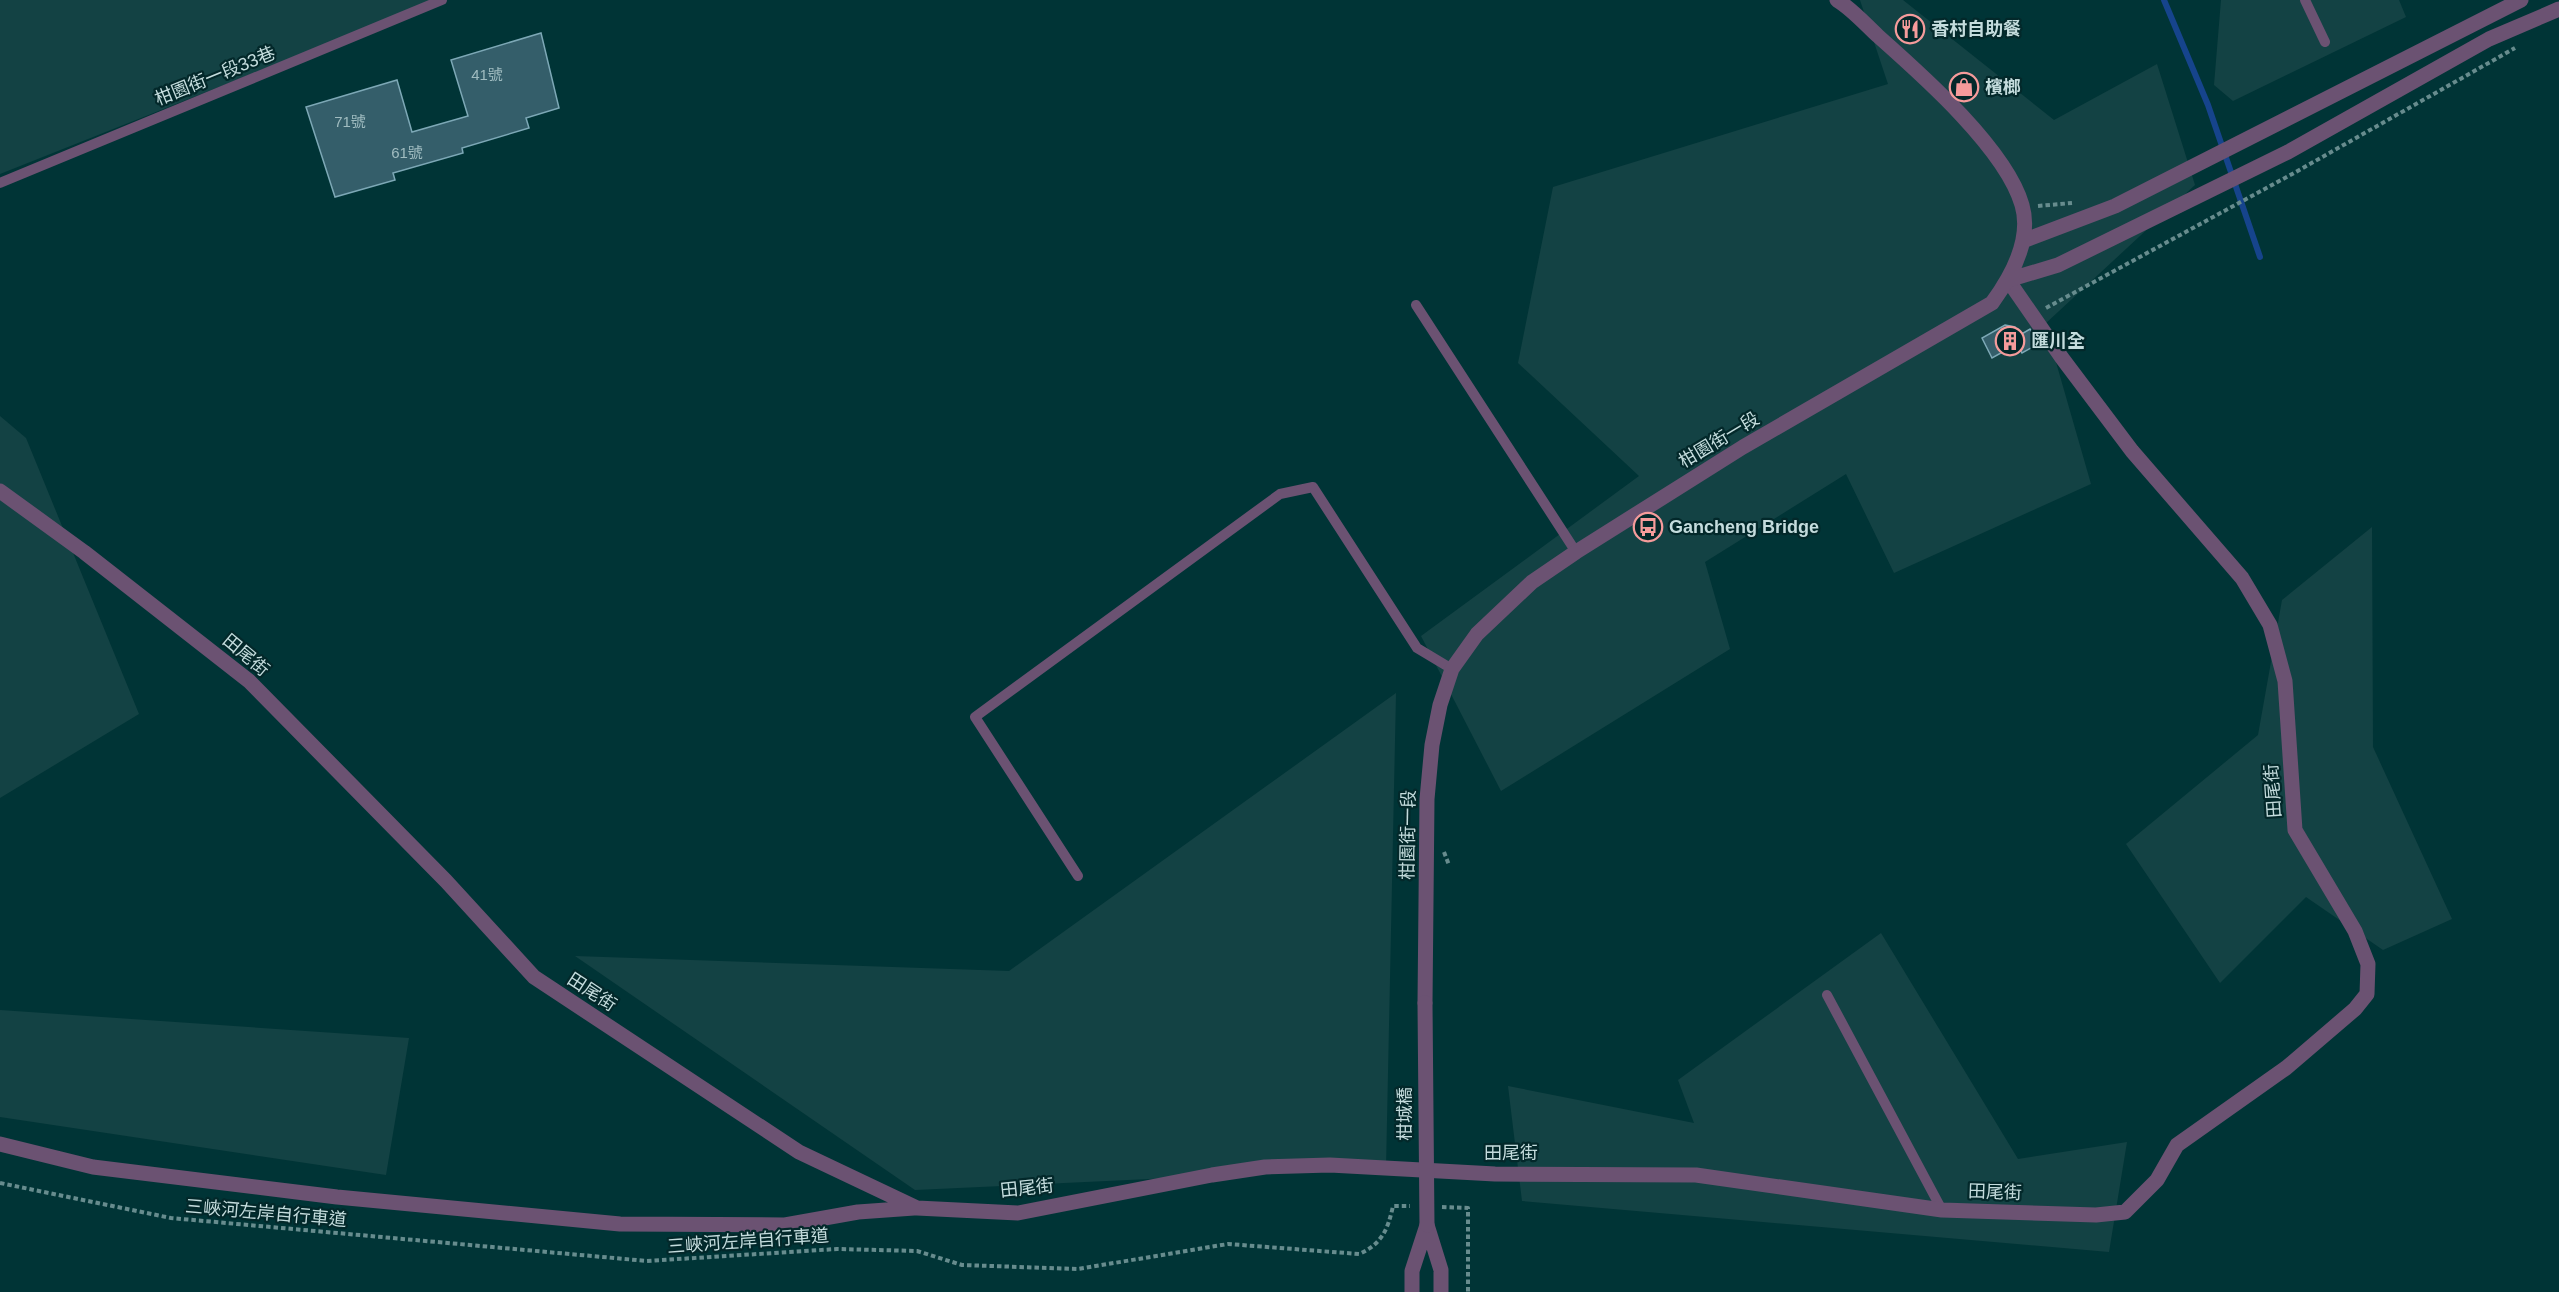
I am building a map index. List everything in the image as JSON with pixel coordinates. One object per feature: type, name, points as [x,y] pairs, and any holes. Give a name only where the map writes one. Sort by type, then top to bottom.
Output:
[{"type":"street","name":"柑園街一段","points":[[1425,1003],[1426,799],[1440,705],[1452,669],[1477,634],[1509,601],[1576,552],[1743,447],[1992,303],[2008,280],[2023,241],[2023,207],[2009,173],[1936,87],[1836,0]]},
{"type":"street","points":[[2023,241],[2115,206],[2521,0]]},
{"type":"street","points":[[2008,280],[2058,265],[2277,158],[2489,39],[2559,9]]},
{"type":"street","name":"田尾街","points":[[0,491],[84,552],[249,681],[430,864],[534,977],[799,1152],[918,1208],[1017,1212],[1265,1167],[1330,1165],[1494,1174],[1696,1175],[1942,1210],[2096,1215],[2125,1212],[2157,1180],[2177,1145],[2286,1068],[2355,1009],[2367,994],[2367,964],[2355,931],[2295,830],[2285,681],[2270,625],[2242,578],[2132,451],[2008,280]]},
{"type":"street","name":"柑城橋","points":[[1425,1003],[1427,1225],[1441,1270],[1441,1292]]},
{"type":"street","points":[[0,1144],[93,1167],[116,1170],[337,1197],[620,1224],[785,1225],[858,1212],[918,1208]]},
{"type":"street","name":"柑城橋","points":[[1412,1292],[1412,1271],[1427,1225]]},
{"type":"lane","name":"柑園街一段33巷","points":[[0,183],[442,0]]},
{"type":"lane","points":[[2305,0],[2325,42]]},
{"type":"lane","points":[[1416,305],[1576,552]]},
{"type":"lane","points":[[1078,876],[975,717],[1280,494],[1313,487],[1417,648],[1452,669]]},
{"type":"lane","points":[[1827,995],[1942,1210]]},
{"type":"path","points":[[2033,315],[2294,173],[2523,44]]},
{"type":"path","name":"三峽河左岸自行車道","points":[[0,1183],[171,1218],[647,1261],[837,1249],[917,1251],[962,1265],[1078,1269],[1228,1244],[1359,1254],[1374,1248],[1389,1228],[1393,1206],[1414,1206]]},
{"type":"path","points":[[1436,1207],[1468,1208],[1468,1292]]},
{"type":"shaded area","points":[[0,0],[438,0],[0,174]]},
{"type":"shaded area","points":[[1860,0],[1903,0],[2054,120],[2157,64],[2195,185],[2045,324],[2091,484],[1894,573],[1846,474],[1705,562],[1730,649],[1501,791],[1421,636],[1639,476],[1518,363],[1553,187],[1888,84]]},
{"type":"shaded area","points":[[2221,0],[2399,0],[2406,17],[2233,101],[2214,85]]},
{"type":"shaded area","points":[[0,416],[26,438],[139,714],[0,798]]},
{"type":"shaded area","points":[[2372,527],[2373,747],[2452,919],[2383,950],[2306,897],[2220,983],[2126,844],[2258,735],[2282,600]]},
{"type":"shaded area","points":[[1396,693],[1386,1168],[915,1190],[575,956],[1009,971]]},
{"type":"shaded area","points":[[1881,933],[2018,1159],[2127,1142],[2109,1252],[1522,1201],[1508,1086],[1694,1123],[1678,1080]]},
{"type":"shaded area","points":[[0,1010],[409,1038],[386,1175],[0,1117]]},
{"type":"building","points":[[541,33],[559,108],[526,118],[529,128],[462,148],[463,153],[393,173],[395,180],[335,197],[306,107],[397,80],[412,132],[468,116],[451,60]]},
{"type":"building","name":"匯川全","points":[[2005,325],[2015,327],[2020,335],[2030,329],[2038,344],[2022,353],[2017,344],[1992,358],[1982,338]]},
{"type":"waterway","points":[[2164,0],[2208,105],[2260,257]]},
{"type":"place","name":"香村自助餐","points":[[1910,29]]},
{"type":"place","name":"檳榔","points":[[1964,87]]},
{"type":"place","name":"匯川全","points":[[2010,341]]},
{"type":"place","name":"Gancheng Bridge","points":[[1648,527]]}]
